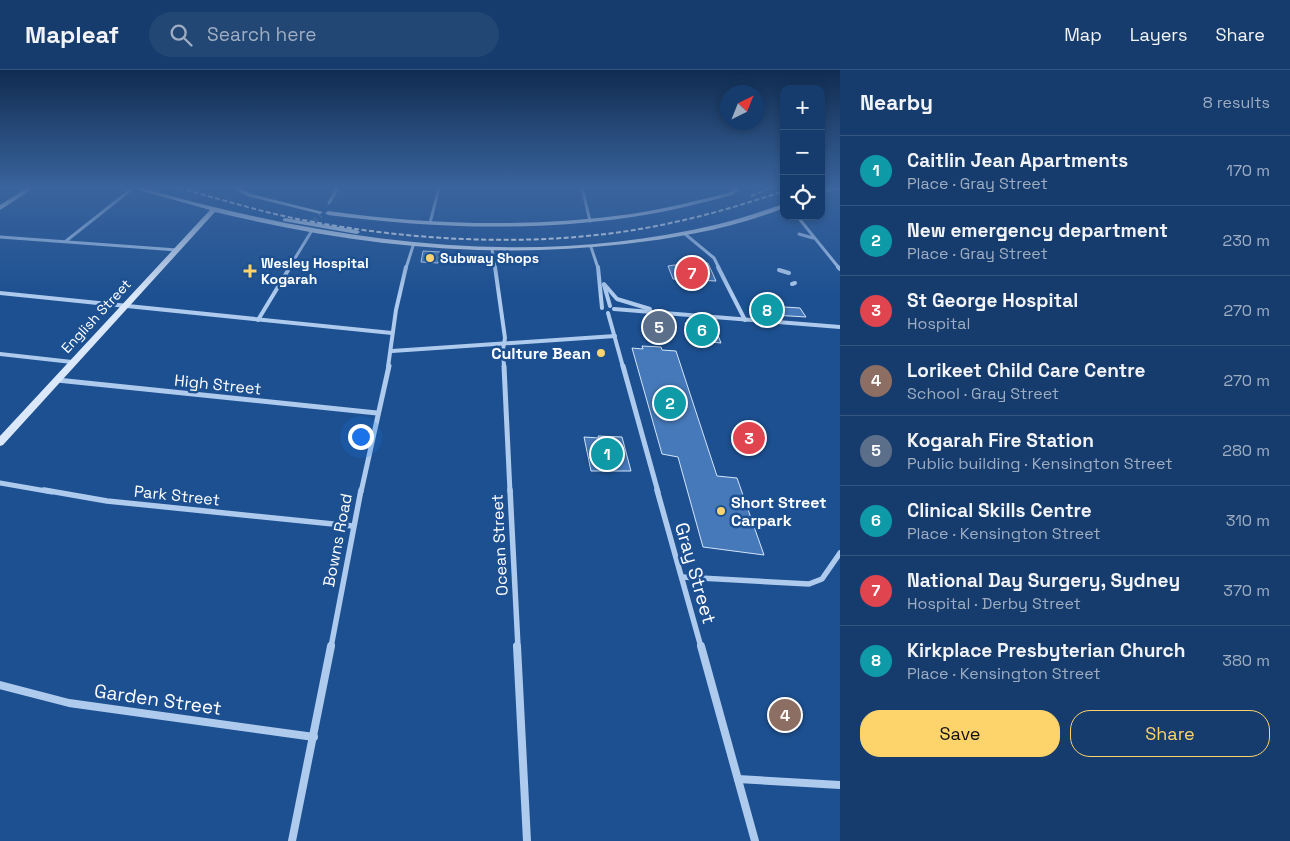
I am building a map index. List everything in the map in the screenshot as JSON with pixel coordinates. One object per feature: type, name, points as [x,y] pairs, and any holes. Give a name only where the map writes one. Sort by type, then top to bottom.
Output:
[{"type":"main road","name":"English Street","points":[[0,442],[56,379],[201,224]]},
{"type":"main road","points":[[293,224],[362,233],[394,244]]},
{"type":"main road","points":[[467,224],[527,224]]},
{"type":"main road","points":[[312,227],[367,241],[413,246],[492,249],[591,247],[685,234],[727,224]]},
{"type":"main road","points":[[362,233],[369,236],[367,241]]},
{"type":"street","points":[[66,242],[89,224]]},
{"type":"street","points":[[804,224],[840,269]]},
{"type":"street","points":[[258,320],[312,227]]},
{"type":"street","points":[[685,234],[714,258],[745,320]]},
{"type":"street","points":[[799,234],[816,239]]},
{"type":"street","points":[[0,237],[177,250]]},
{"type":"street","name":"Bowns Road","points":[[292,841],[314,737],[353,526],[392,351],[392,333],[400,283],[413,246]]},
{"type":"street","points":[[591,247],[596,255],[606,297],[612,308]]},
{"type":"street","name":"Ocean Street","points":[[492,249],[505,338],[527,841]]},
{"type":"street","points":[[779,270],[789,273]]},
{"type":"street","points":[[600,273],[602,308],[608,313],[612,312],[612,308]]},
{"type":"street","points":[[604,284],[613,296],[620,300],[664,313]]},
{"type":"street","points":[[0,293],[392,333]]},
{"type":"street","points":[[602,308],[604,306],[664,313],[840,327]]},
{"type":"street","name":"Gray Street","points":[[608,313],[755,841]]},
{"type":"street","points":[[392,351],[615,336]]},
{"type":"street","points":[[0,354],[72,362]]},
{"type":"street","name":"High Street","points":[[56,379],[377,413]]},
{"type":"street","name":"Park Street","points":[[0,483],[107,500],[353,526]]},
{"type":"street","points":[[682,577],[809,584],[822,579],[839,554]]},
{"type":"street","name":"Garden Street","points":[[0,685],[69,703],[314,737]]},
{"type":"street","points":[[738,779],[840,785]]},
{"type":"building","name":"Subway Shops","points":[[423,251],[440,252],[438,263],[421,262]]},
{"type":"building","points":[[695,262],[708,263],[716,281],[673,279],[668,266]]},
{"type":"building","points":[[753,305],[800,308],[806,317],[757,314]]},
{"type":"building","points":[[685,323],[714,325],[721,343],[691,340]]},
{"type":"building","points":[[642,346],[661,347],[662,350],[676,351],[717,476],[737,478],[764,555],[703,547],[678,457],[662,454],[632,348],[643,349]]},
{"type":"building","points":[[598,436],[622,437],[631,471],[591,471],[584,437],[599,438]]},
{"type":"railway","points":[[325,224],[395,234],[489,240],[584,236],[630,231],[665,224]]},
{"type":"place","name":"Subway Shops","points":[[430,258]]},
{"type":"place","name":"Wesley Hospital Kogarah","points":[[250,271]]},
{"type":"place","name":"National Day Surgery, Sydney","points":[[692,273]]},
{"type":"place","name":"Kirkplace Presbyterian Church","points":[[767,310]]},
{"type":"place","name":"Kogarah Fire Station","points":[[659,327]]},
{"type":"place","name":"Clinical Skills Centre","points":[[702,330]]},
{"type":"place","name":"Culture Bean","points":[[601,353]]},
{"type":"place","name":"New emergency department","points":[[670,403]]},
{"type":"place","name":"St George Hospital","points":[[749,438]]},
{"type":"place","name":"Caitlin Jean Apartments","points":[[607,454]]},
{"type":"place","name":"Short Street Carpark","points":[[721,511]]},
{"type":"place","name":"Lorikeet Child Care Centre","points":[[785,715]]}]
